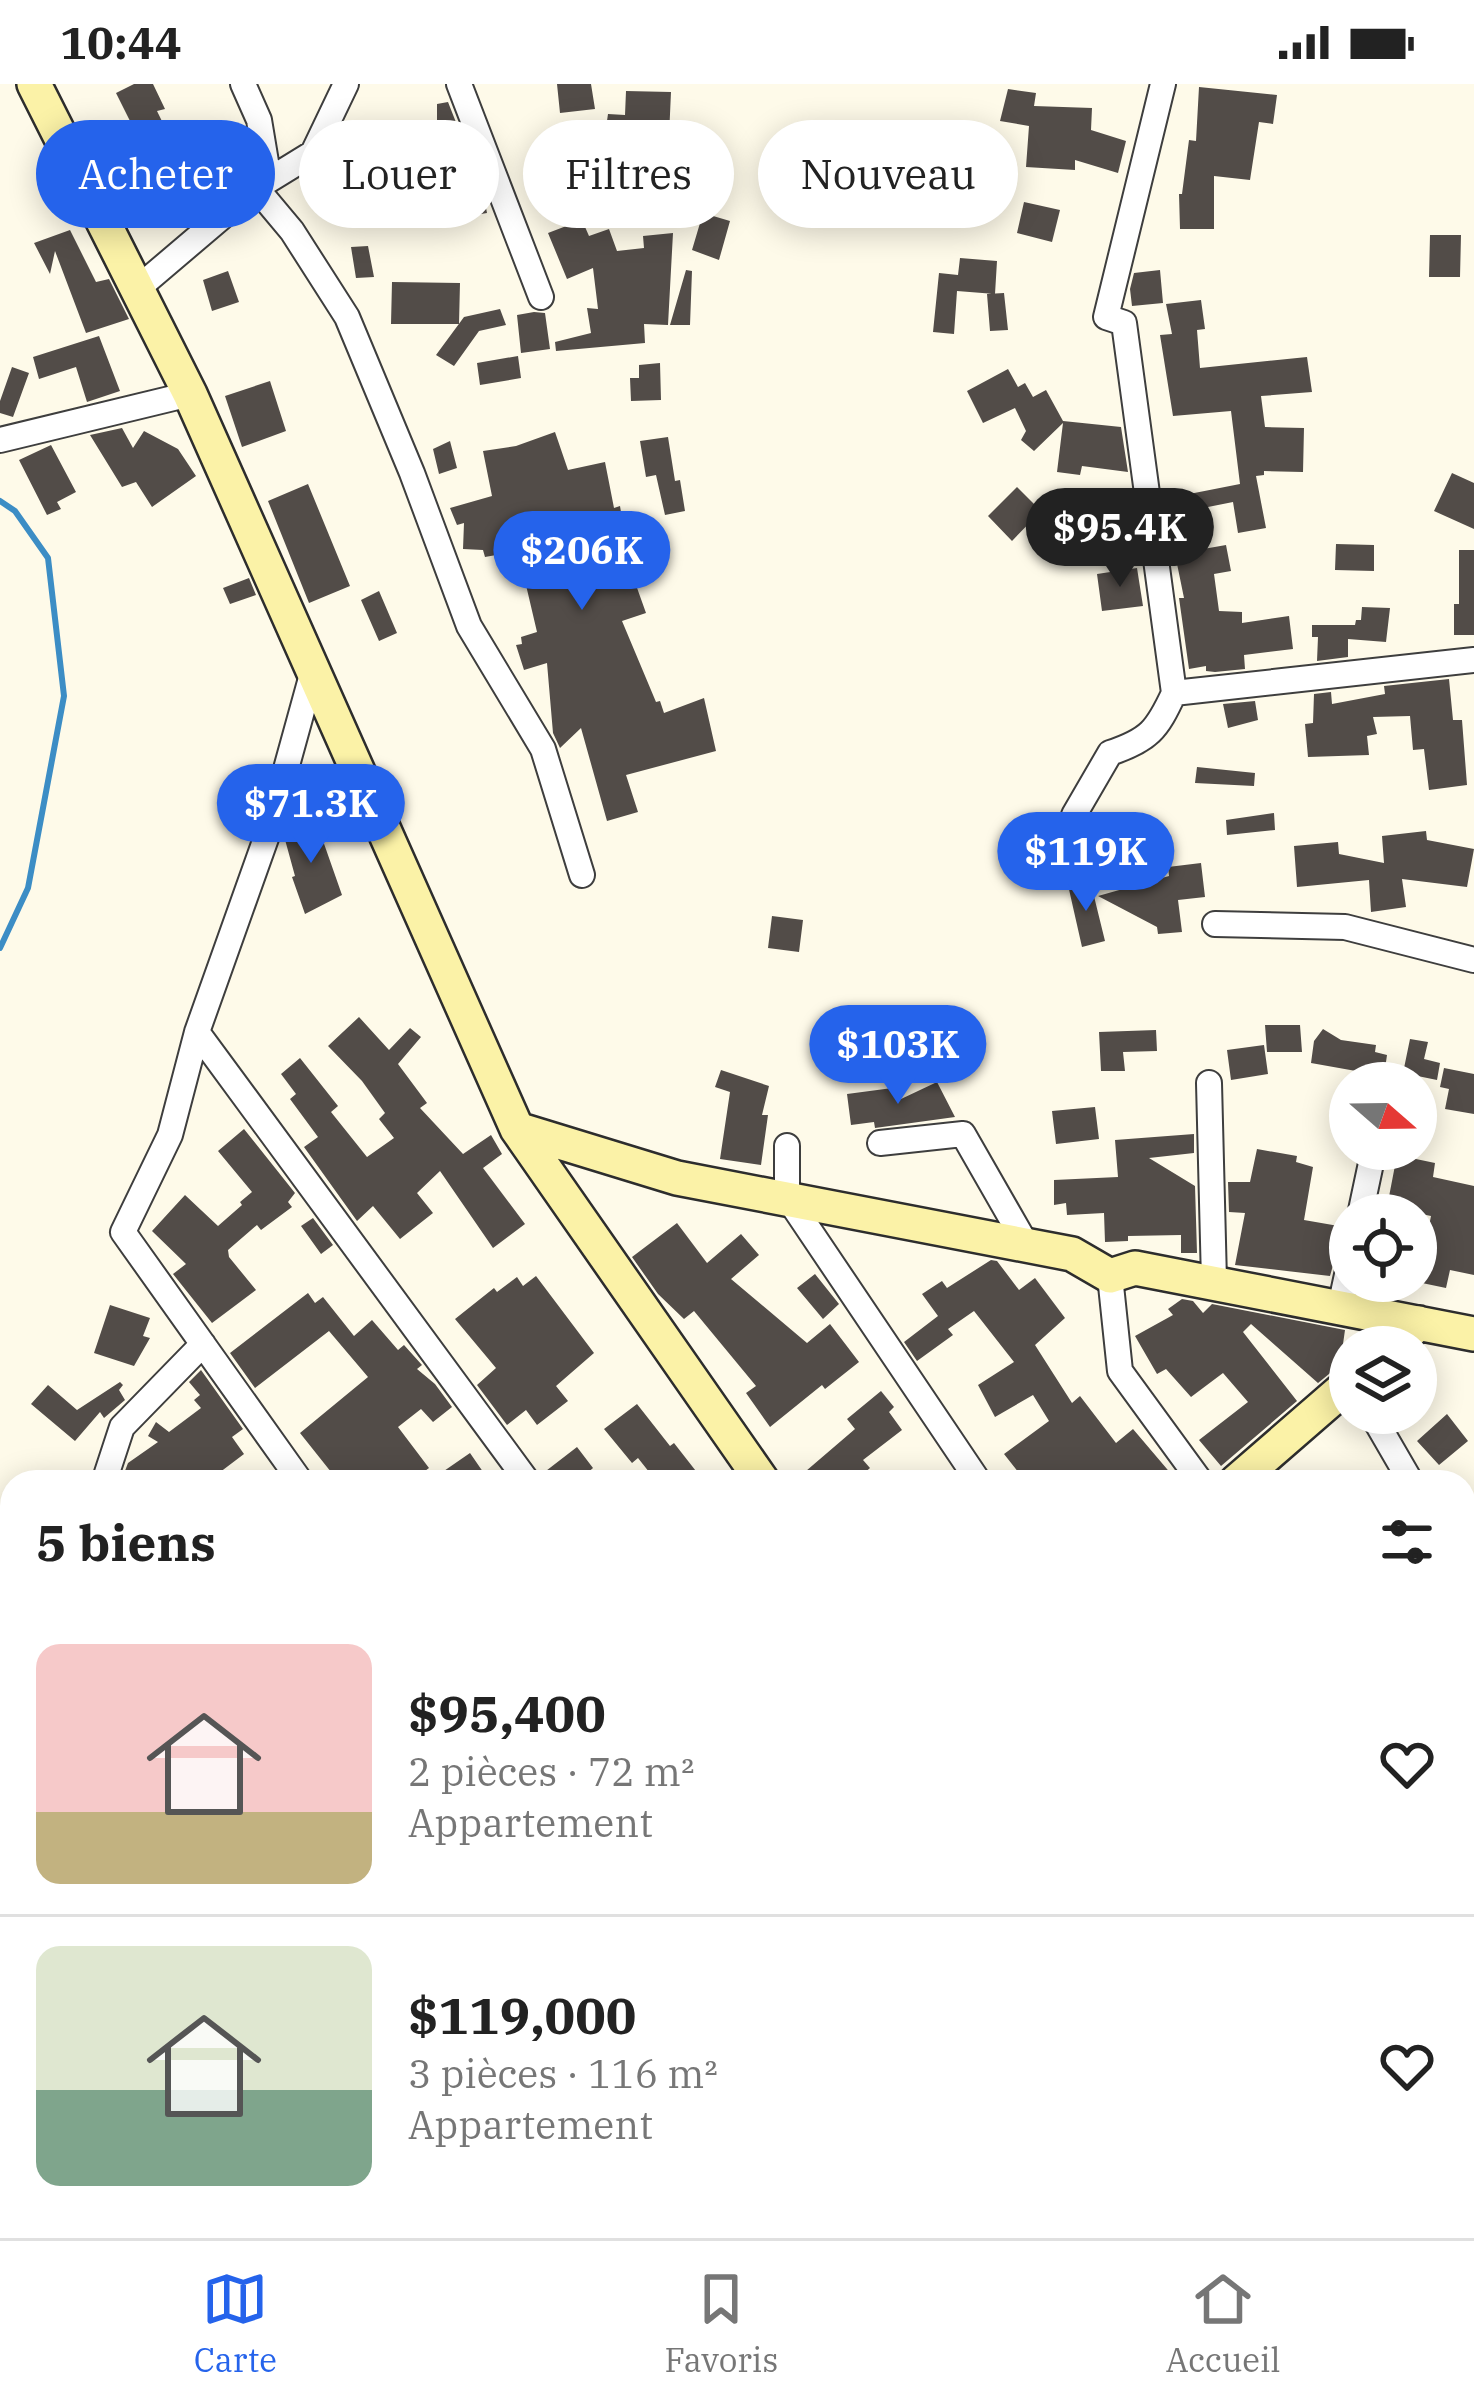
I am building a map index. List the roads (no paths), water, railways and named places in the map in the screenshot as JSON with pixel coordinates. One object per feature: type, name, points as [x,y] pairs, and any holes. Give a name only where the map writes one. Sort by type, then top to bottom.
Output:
[{"type":"main road","points":[[34,84],[190,394],[517,1129],[755,1470]]},
{"type":"main road","points":[[517,1129],[677,1178],[1072,1254],[1110,1276],[1135,1268],[1474,1334]]},
{"type":"main road","points":[[1416,1326],[1420,1323]]},
{"type":"main road","points":[[1250,1470],[1329,1401]]},
{"type":"street","points":[[243,84],[259,120]]},
{"type":"street","points":[[275,177],[313,153],[346,84]]},
{"type":"street","points":[[459,84],[541,297]]},
{"type":"street","points":[[1074,815],[1110,753],[1139,743],[1159,724],[1174,693],[1124,322],[1106,317],[1163,84]]},
{"type":"street","points":[[275,203],[347,316],[469,626],[543,749],[582,875]]},
{"type":"street","points":[[137,289],[210,228]]},
{"type":"street","points":[[0,440],[190,394]]},
{"type":"street","points":[[1174,693],[1474,660]]},
{"type":"street","points":[[292,1470],[123,1232],[170,1135],[197,1032],[270,827],[314,671]]},
{"type":"street","points":[[1215,924],[1345,927],[1474,960]]},
{"type":"street","points":[[197,1032],[518,1470]]},
{"type":"street","points":[[1209,1083],[1214,1281]]},
{"type":"street","points":[[880,1143],[963,1134],[1026,1244]]},
{"type":"street","points":[[787,1146],[787,1197],[971,1470]]},
{"type":"street","points":[[1110,1276],[1120,1370],[1192,1470]]},
{"type":"street","points":[[1340,1307],[1341,1302]]},
{"type":"street","points":[[108,1470],[122,1427],[203,1344]]},
{"type":"street","points":[[1383,1434],[1404,1470]]},
{"type":"waterway","points":[[0,501],[15,511],[48,558],[64,696],[28,888],[0,948]]}]
